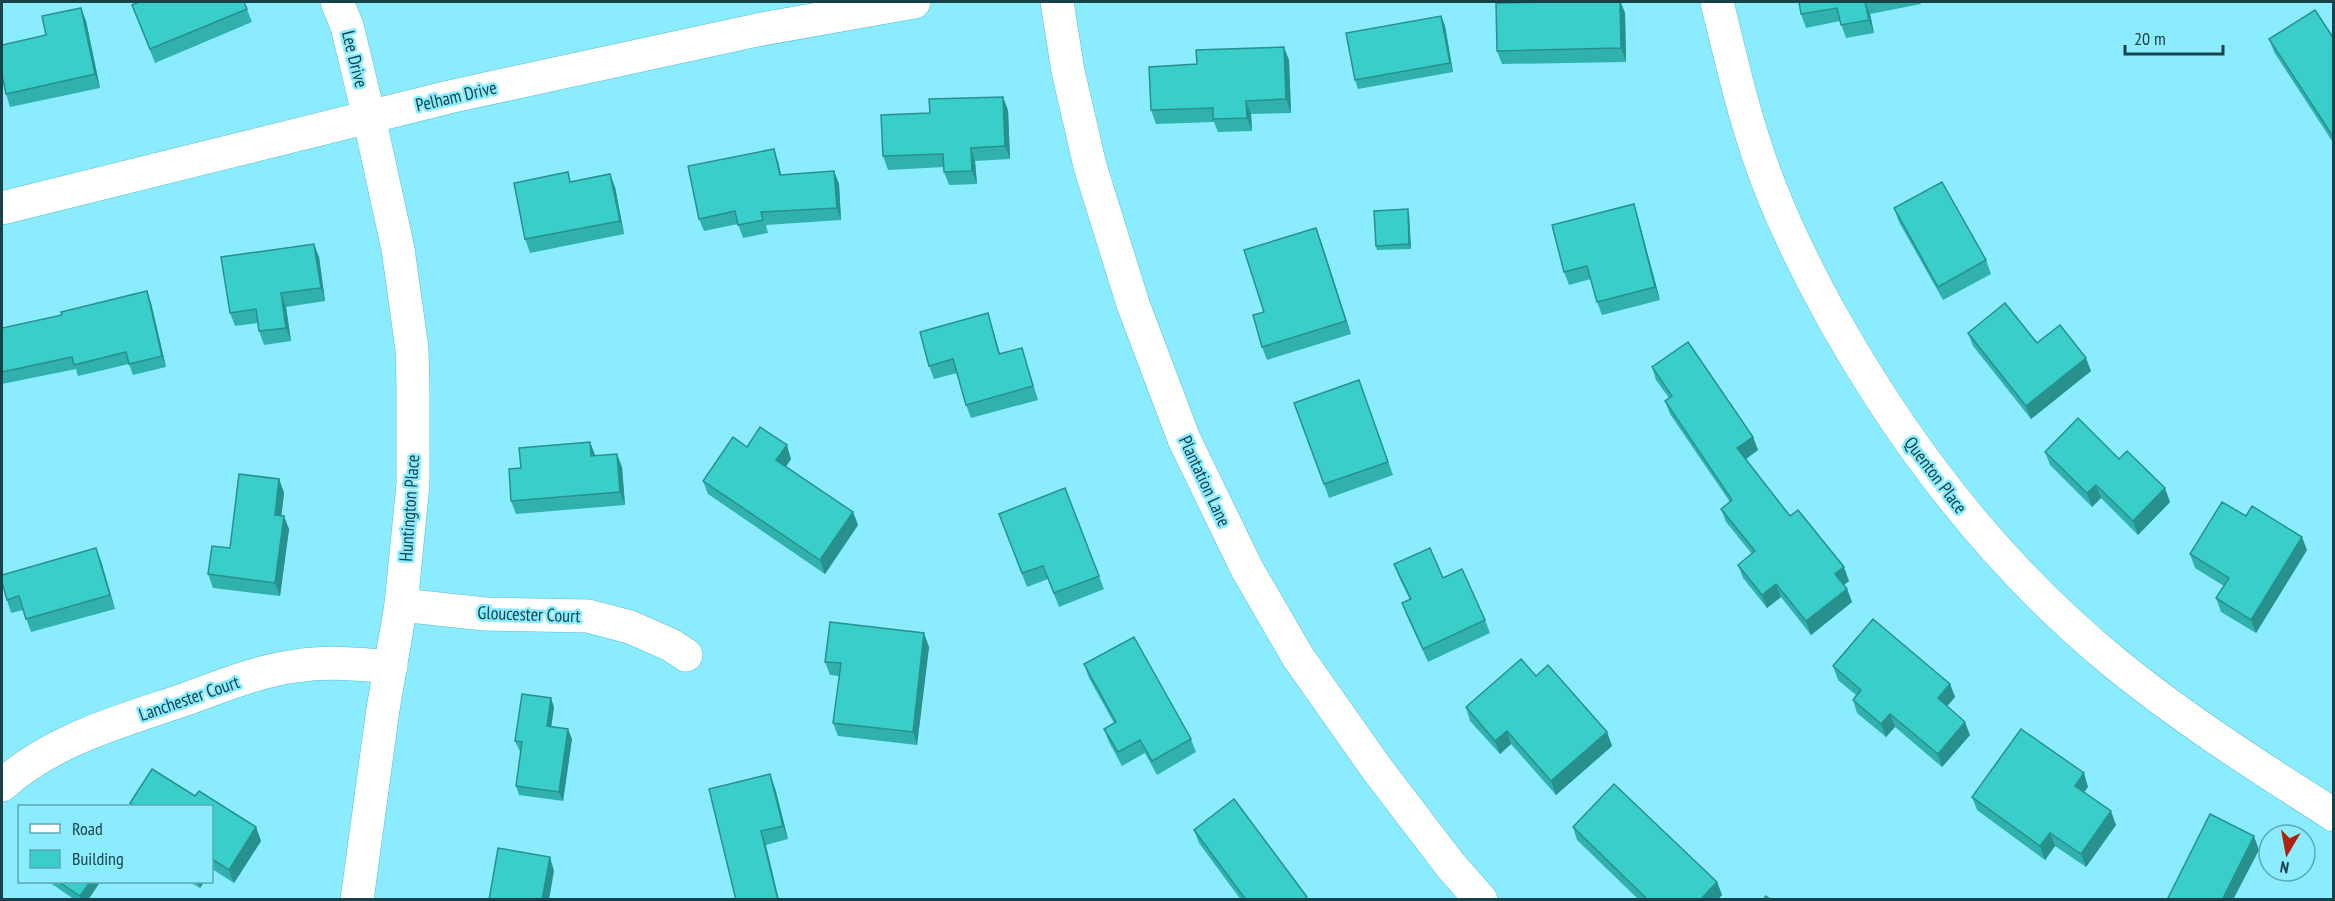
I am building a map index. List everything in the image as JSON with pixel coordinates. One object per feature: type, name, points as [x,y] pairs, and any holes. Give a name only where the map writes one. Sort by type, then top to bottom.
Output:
[{"type":"street","name":"Lee Drive","points":[[337,2],[347,26],[369,117]]},
{"type":"street","name":"Pelham Drive","points":[[2,208],[449,97],[758,30],[914,2]]},
{"type":"street","name":"Plantation Lane","points":[[1057,2],[1068,71],[1090,166],[1133,304],[1184,439],[1247,569],[1299,657],[1377,769],[1451,866],[1481,900]]},
{"type":"street","name":"Quenton Place","points":[[1717,2],[1735,77],[1760,161],[1784,219],[1817,289],[1858,362],[1898,425],[1949,496],[2004,559],[2064,618],[2115,663],[2224,744],[2334,815]]},
{"type":"street","name":"Huntington Place","points":[[357,900],[383,709],[401,605],[413,484],[412,349],[398,249],[369,117]]},
{"type":"street","name":"Gloucester Court","points":[[401,605],[484,614],[588,616],[630,627],[671,645],[686,655]]},
{"type":"street","name":"Lanchester Court","points":[[2,785],[36,758],[90,733],[258,673],[296,666],[344,663],[391,667]]},
{"type":"building","points":[[139,2],[244,2],[247,9],[150,49],[132,5]]},
{"type":"building","points":[[1620,2],[1621,48],[1497,51],[1496,3]]},
{"type":"building","points":[[1799,2],[1865,2],[1869,20],[1841,25],[1837,8],[1801,14]]},
{"type":"building","points":[[81,8],[95,74],[6,94],[2,75],[2,45],[46,35],[42,16]]},
{"type":"building","points":[[2315,10],[2334,39],[2334,138],[2269,39]]},
{"type":"building","points":[[1441,16],[1450,63],[1355,80],[1346,33]]},
{"type":"building","points":[[1284,47],[1286,99],[1246,101],[1247,118],[1213,119],[1213,108],[1151,110],[1149,67],[1197,64],[1196,50]]},
{"type":"building","points":[[1003,97],[1005,146],[971,148],[972,171],[944,172],[943,154],[883,156],[881,115],[930,113],[929,99]]},
{"type":"building","points":[[774,149],[780,175],[834,171],[837,208],[761,212],[763,220],[738,225],[735,211],[699,219],[688,166]]},
{"type":"building","points":[[568,172],[570,182],[610,174],[620,221],[525,239],[514,183]]},
{"type":"building","points":[[1942,182],[1986,260],[1938,287],[1894,208]]},
{"type":"building","points":[[1634,204],[1655,287],[1597,302],[1587,266],[1564,272],[1552,225]]},
{"type":"building","points":[[1408,209],[1409,244],[1376,246],[1374,211]]},
{"type":"building","points":[[1316,228],[1346,321],[1262,347],[1253,315],[1264,312],[1244,250]]},
{"type":"building","points":[[314,244],[321,288],[281,293],[286,328],[259,331],[256,309],[230,313],[221,257]]},
{"type":"building","points":[[147,291],[162,356],[129,364],[126,352],[74,365],[72,357],[2,372],[2,328],[62,315],[61,312]]},
{"type":"building","points":[[2005,303],[2037,343],[2060,325],[2086,358],[2026,406],[1968,333]]},
{"type":"building","points":[[988,313],[999,354],[1022,348],[1033,386],[966,405],[953,359],[929,366],[920,332]]},
{"type":"building","points":[[1688,342],[1753,437],[1737,448],[1790,516],[1798,510],[1844,567],[1835,574],[1847,589],[1806,621],[1776,584],[1762,595],[1738,565],[1755,551],[1721,509],[1732,500],[1665,401],[1672,396],[1652,367]]},
{"type":"building","points":[[1359,380],[1388,462],[1324,484],[1294,403]]},
{"type":"building","points":[[2078,418],[2119,459],[2127,451],[2165,488],[2133,521],[2096,485],[2087,493],[2045,452]]},
{"type":"building","points":[[760,427],[787,445],[776,460],[853,512],[820,560],[703,481],[733,437],[747,447]]},
{"type":"building","points":[[590,442],[591,456],[617,454],[620,492],[511,501],[509,469],[521,468],[519,448]]},
{"type":"building","points":[[239,474],[279,479],[275,515],[284,516],[275,583],[208,574],[212,546],[230,548]]},
{"type":"building","points":[[1065,488],[1099,576],[1054,593],[1043,566],[1022,573],[999,514]]},
{"type":"building","points":[[2222,502],[2246,516],[2252,506],[2302,537],[2251,620],[2216,598],[2229,578],[2190,554]]},
{"type":"building","points":[[96,548],[110,595],[26,619],[19,596],[7,600],[2,575]]},
{"type":"building","points":[[1430,548],[1443,578],[1462,569],[1485,620],[1423,649],[1402,603],[1411,599],[1394,564]]},
{"type":"building","points":[[1873,619],[1950,684],[1938,698],[1965,722],[1938,754],[1890,714],[1881,724],[1853,700],[1861,690],[1833,666]]},
{"type":"building","points":[[830,622],[924,633],[913,732],[833,723],[841,663],[825,662]]},
{"type":"building","points":[[1134,637],[1191,739],[1152,761],[1140,740],[1118,752],[1104,729],[1116,722],[1084,664]]},
{"type":"building","points":[[1521,659],[1536,676],[1548,665],[1607,732],[1551,781],[1507,731],[1495,741],[1466,707]]},
{"type":"building","points":[[522,694],[551,698],[547,726],[568,729],[559,792],[516,786],[522,742],[515,741]]},
{"type":"building","points":[[2021,729],[2084,773],[2075,786],[2111,811],[2081,854],[2050,833],[2040,846],[1972,797]]},
{"type":"building","points":[[152,769],[195,796],[199,791],[256,827],[229,870],[213,860],[213,805],[133,805],[130,803]]},
{"type":"building","points":[[770,774],[783,826],[761,831],[778,900],[736,900],[709,789]]},
{"type":"building","points":[[1614,784],[1717,882],[1700,900],[1648,900],[1573,827]]},
{"type":"building","points":[[1234,799],[1307,897],[1304,900],[1246,900],[1194,830]]},
{"type":"building","points":[[2210,814],[2254,836],[2222,900],[2167,900]]},
{"type":"building","points":[[498,848],[550,857],[542,900],[489,900]]},
{"type":"building","points":[[60,883],[89,883],[80,896]]}]
